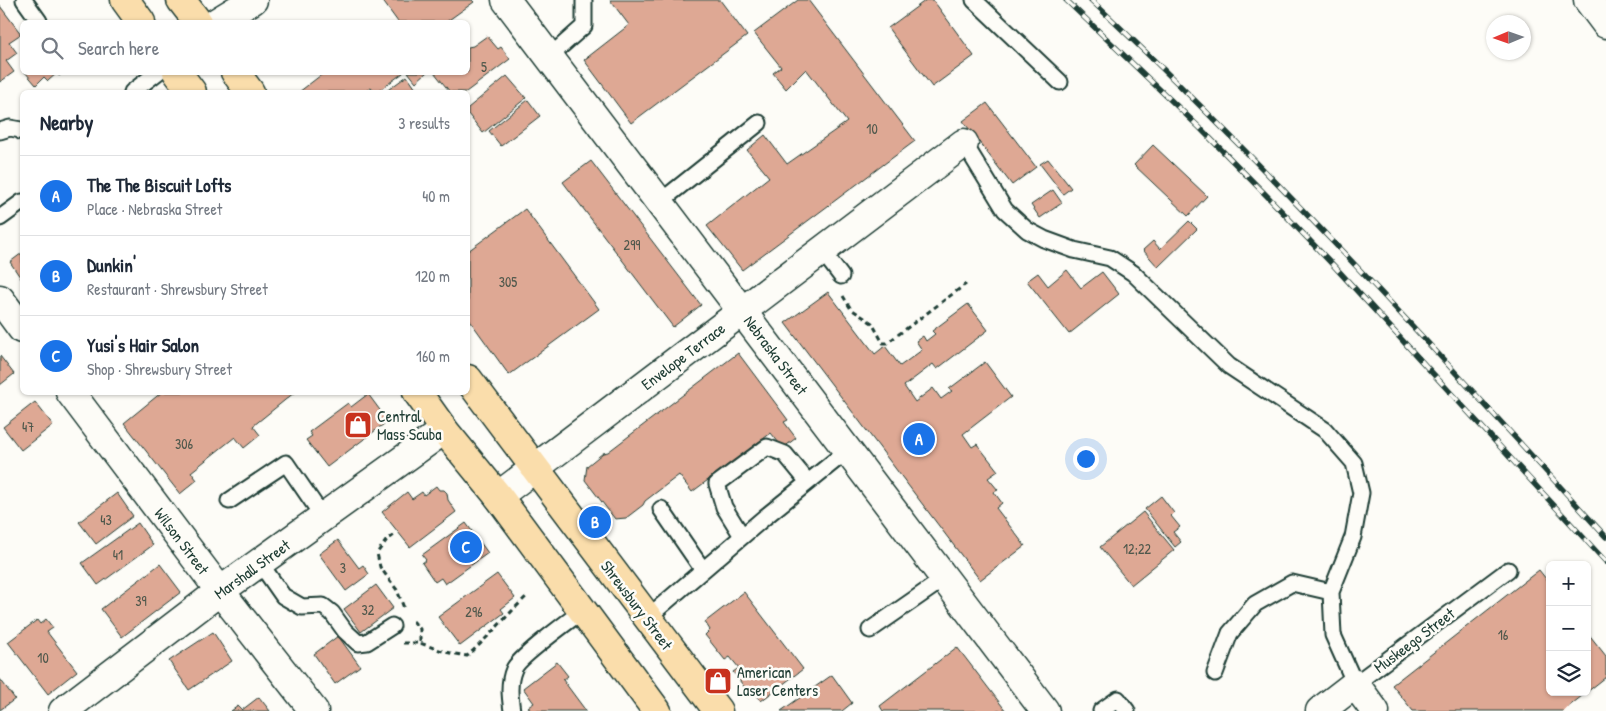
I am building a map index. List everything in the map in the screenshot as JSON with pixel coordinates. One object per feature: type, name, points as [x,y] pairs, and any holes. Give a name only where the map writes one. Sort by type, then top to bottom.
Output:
[{"type":"main road","points":[[125,0],[140,20]]},
{"type":"main road","points":[[181,0],[196,20]]},
{"type":"main road","points":[[179,75],[190,90]]},
{"type":"main road","points":[[237,75],[248,90]]},
{"type":"main road","name":"Shrewsbury Street","points":[[470,382],[718,711]]},
{"type":"main road","points":[[419,395],[444,430],[498,496],[657,711]]},
{"type":"street","points":[[220,20],[253,0]]},
{"type":"street","name":"Nebraska Street","points":[[506,0],[1045,711]]},
{"type":"street","points":[[1588,0],[1606,24]]},
{"type":"street","name":"Envelope Terrace","points":[[498,496],[964,143]]},
{"type":"street","points":[[0,299],[20,326]]},
{"type":"street","name":"Wilson Street","points":[[72,395],[220,591],[314,711]]},
{"type":"street","name":"Marshall Street","points":[[62,711],[220,591],[444,430]]},
{"type":"street","points":[[1355,684],[1375,711]]},
{"type":"street","name":"Muskeego Street","points":[[1320,711],[1355,684]]},
{"type":"lane","points":[[24,0],[38,20]]},
{"type":"lane","points":[[549,57],[584,26],[584,0]]},
{"type":"lane","points":[[974,0],[1060,82]]},
{"type":"lane","points":[[135,90],[154,75]]},
{"type":"lane","points":[[660,202],[759,123]]},
{"type":"lane","points":[[0,131],[10,128],[20,130]]},
{"type":"lane","points":[[964,143],[1005,210],[1027,230],[1044,239],[1074,250],[1110,258],[1133,273],[1228,366],[1325,430],[1354,463],[1361,493],[1353,537],[1331,592],[1333,635],[1355,684]]},
{"type":"lane","points":[[0,218],[20,203]]},
{"type":"lane","points":[[822,251],[841,276]]},
{"type":"lane","points":[[742,536],[724,507],[717,484],[767,447],[785,454],[808,482]]},
{"type":"lane","points":[[647,618],[742,536],[848,450]]},
{"type":"lane","points":[[229,501],[286,463],[323,517]]},
{"type":"lane","points":[[661,509],[703,570]]},
{"type":"lane","points":[[260,562],[283,596],[302,607],[323,606],[332,613],[345,631],[358,643],[366,642],[387,629]]},
{"type":"lane","name":"Muskeego Street","points":[[1355,684],[1508,570]]},
{"type":"lane","points":[[870,630],[945,578]]},
{"type":"lane","points":[[1215,673],[1230,634],[1255,604],[1292,583],[1331,592]]},
{"type":"lane","points":[[512,711],[510,682],[514,666],[582,611]]},
{"type":"lane","points":[[1101,711],[1118,699],[1127,711]]},
{"type":"path","points":[[841,293],[852,309],[872,323],[883,343],[888,343],[966,284]]},
{"type":"path","points":[[394,535],[386,540],[377,553],[380,567],[397,590],[405,612]]},
{"type":"path","points":[[387,629],[404,643],[420,643],[445,652],[467,656],[528,595]]},
{"type":"path","points":[[410,618],[420,629],[420,643]]},
{"type":"building","points":[[382,0],[472,0],[474,2],[449,20],[397,20]]},
{"type":"building","points":[[610,0],[720,0],[747,36],[631,123],[584,60],[629,25]]},
{"type":"building","points":[[798,0],[808,0],[915,141],[742,270],[707,226],[769,177],[747,150],[765,135],[787,164],[847,122],[806,69],[786,89],[773,73],[781,67],[754,33]]},
{"type":"building","points":[[926,0],[933,0],[974,56],[932,87],[888,28]]},
{"type":"building","points":[[0,6],[20,35],[9,42],[17,53],[6,61],[14,72],[0,82]]},
{"type":"building","points":[[487,36],[498,49],[501,47],[510,59],[469,90],[448,90],[436,75],[470,75],[470,47]]},
{"type":"building","points":[[28,75],[55,75],[48,81],[44,77],[36,85]]},
{"type":"building","points":[[321,75],[400,75],[380,90],[373,90],[371,88],[368,90],[302,90]]},
{"type":"building","points":[[410,75],[424,75],[416,82]]},
{"type":"building","points":[[407,76],[417,90],[388,90]]},
{"type":"building","points":[[507,76],[526,98],[483,133],[470,117],[470,106]]},
{"type":"building","points":[[528,100],[540,116],[501,146],[489,131]]},
{"type":"building","points":[[987,103],[1036,167],[1012,185],[963,121]]},
{"type":"building","points":[[1153,145],[1207,196],[1188,216],[1134,165]]},
{"type":"building","points":[[1048,159],[1071,188],[1063,194],[1040,164]]},
{"type":"building","points":[[591,161],[701,305],[673,327],[563,182]]},
{"type":"building","points":[[1053,190],[1062,203],[1040,218],[1031,205]]},
{"type":"building","points":[[525,209],[599,309],[509,375],[470,321],[470,250]]},
{"type":"building","points":[[1189,221],[1197,229],[1158,267],[1143,250],[1153,241],[1160,249]]},
{"type":"building","points":[[20,254],[20,277],[10,262]]},
{"type":"building","points":[[1067,270],[1081,288],[1102,272],[1119,294],[1069,334],[1027,281],[1038,273],[1048,286]]},
{"type":"building","points":[[828,292],[875,354],[885,346],[900,366],[922,350],[916,341],[923,336],[926,341],[935,334],[932,331],[968,304],[988,330],[937,369],[933,364],[904,386],[915,402],[933,388],[941,399],[952,391],[949,389],[985,362],[1011,397],[963,434],[972,447],[977,444],[998,471],[988,478],[998,490],[994,492],[1002,503],[996,508],[1025,546],[980,580],[785,323]]},
{"type":"building","points":[[738,353],[788,420],[784,422],[796,438],[783,448],[771,433],[692,492],[679,475],[626,518],[615,519],[585,480],[587,466]]},
{"type":"building","points":[[0,356],[14,374],[0,385]]},
{"type":"building","points":[[158,395],[291,395],[253,426],[260,435],[244,448],[235,437],[191,472],[197,480],[180,494],[124,423]]},
{"type":"building","points":[[369,395],[388,421],[327,467],[306,440],[312,436],[309,432],[348,403],[351,407]]},
{"type":"building","points":[[35,402],[53,425],[21,450],[3,427]]},
{"type":"building","points":[[436,486],[439,490],[444,490],[447,493],[448,500],[456,512],[410,547],[382,512],[407,492],[412,499],[422,492],[424,495]]},
{"type":"building","points":[[117,493],[133,516],[96,544],[79,522]]},
{"type":"building","points":[[1161,496],[1174,513],[1171,516],[1180,527],[1173,532],[1181,542],[1175,547],[1145,509]]},
{"type":"building","points":[[1143,512],[1174,550],[1131,585],[1100,547]]},
{"type":"building","points":[[138,523],[153,545],[98,585],[82,563]]},
{"type":"building","points":[[466,523],[488,553],[445,584],[441,578],[435,582],[422,563],[426,560],[422,555]]},
{"type":"building","points":[[338,540],[359,568],[363,565],[369,574],[346,591],[319,554]]},
{"type":"building","points":[[160,564],[181,592],[122,637],[101,609]]},
{"type":"building","points":[[1539,570],[1546,579],[1546,696],[1582,696],[1563,711],[1413,711],[1392,685]]},
{"type":"building","points":[[497,574],[515,598],[501,609],[504,613],[460,646],[438,617]]},
{"type":"building","points":[[376,585],[393,608],[361,632],[344,609]]},
{"type":"building","points":[[744,592],[803,669],[761,701],[756,694],[752,697],[733,672],[739,668],[730,657],[725,660],[705,635],[710,630],[705,622]]},
{"type":"building","points":[[46,619],[53,628],[47,632],[77,671],[48,694],[8,642],[37,620],[40,624]]},
{"type":"building","points":[[213,632],[232,661],[189,690],[169,661]]},
{"type":"building","points":[[338,636],[360,666],[335,684],[314,654]]},
{"type":"building","points":[[1591,637],[1606,656],[1606,677],[1591,689]]},
{"type":"building","points":[[957,647],[1006,711],[883,711],[880,706]]},
{"type":"building","points":[[557,662],[568,676],[563,680],[586,711],[531,711],[528,707],[534,703],[523,688]]},
{"type":"building","points":[[832,675],[852,703],[842,711],[781,711]]},
{"type":"building","points":[[0,679],[15,699],[0,710]]},
{"type":"building","points":[[259,697],[270,711],[231,711],[238,706],[242,710]]},
{"type":"railway","points":[[1066,0],[1200,128],[1268,197],[1335,267],[1606,562]]},
{"type":"railway","points":[[1091,0],[1158,64],[1289,196],[1417,331],[1606,537]]},
{"type":"place","name":"Central Mass Scuba","points":[[358,425]]},
{"type":"place","name":"The The Biscuit Lofts","points":[[919,439]]},
{"type":"place","name":"Dunkin'","points":[[595,522]]},
{"type":"place","name":"Yusi's Hair Salon","points":[[466,547]]},
{"type":"place","name":"American Laser Centers","points":[[718,681]]}]
